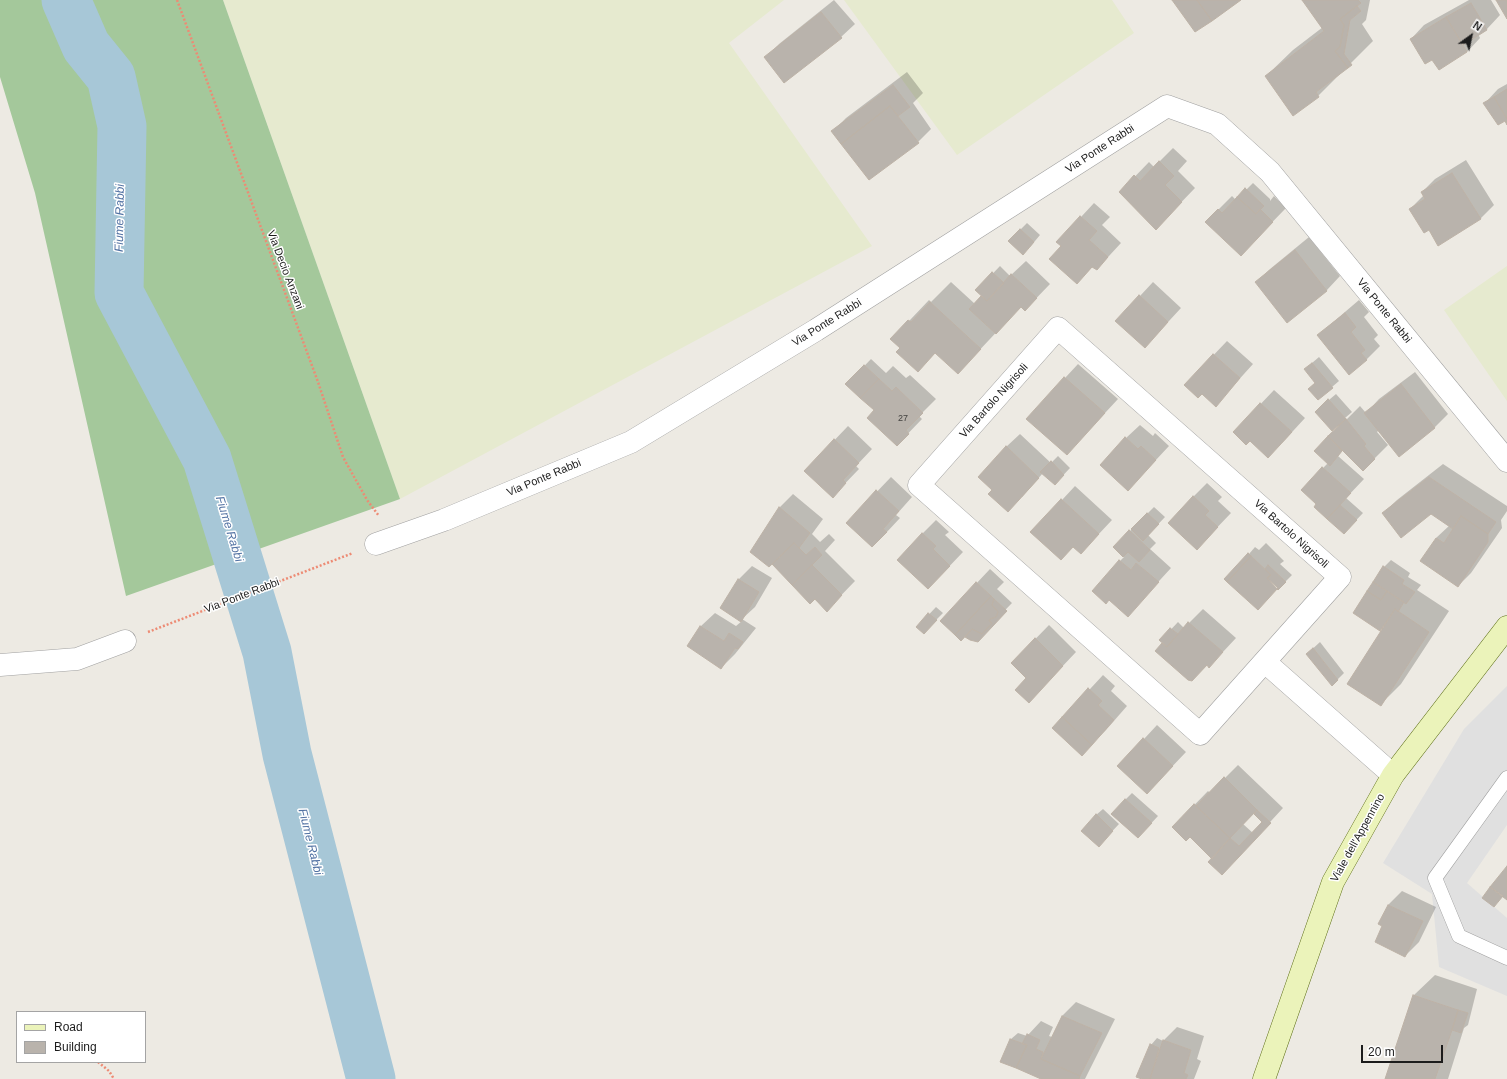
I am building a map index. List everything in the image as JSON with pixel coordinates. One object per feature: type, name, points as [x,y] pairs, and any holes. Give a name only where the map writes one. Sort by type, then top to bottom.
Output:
[{"type":"main road","name":"Viale dell'Appennino","points":[[1264,1079],[1333,882],[1393,775],[1500,641],[1507,627]]},
{"type":"street","name":"Via Ponte Rabbi","points":[[385,540],[444,520],[631,442],[816,330],[1167,106],[1217,124],[1270,172],[1507,461]]},
{"type":"street","name":"Via Bartolo Nigrisoli","points":[[1058,328],[1340,577],[1265,662],[1200,734],[919,485],[1058,328]]},
{"type":"street","points":[[0,664],[31,664],[76,658],[125,641]]},
{"type":"street","points":[[1265,662],[1393,775]]},
{"type":"lane","points":[[1507,778],[1435,878],[1460,936],[1507,958]]},
{"type":"path","name":"Via Decio Anzani","points":[[177,0],[318,382],[343,457],[367,500],[385,540]]},
{"type":"path","name":"Via Ponte Rabbi","points":[[125,641],[385,540]]},
{"type":"path","points":[[99,1063],[110,1071],[114,1079]]},
{"type":"green space","points":[[0,0],[223,0],[400,499],[126,596],[35,193],[0,77]]},
{"type":"green space","points":[[223,0],[784,0],[729,43],[872,246],[400,499]]},
{"type":"green space","points":[[844,0],[1112,0],[1134,33],[957,155]]},
{"type":"green space","points":[[1507,266],[1507,401],[1444,310]]},
{"type":"shaded area","points":[[1507,686],[1507,825],[1467,883],[1507,918],[1507,996],[1439,967],[1432,894],[1383,863],[1464,729]]},
{"type":"building","points":[[1172,0],[1197,0],[1212,21],[1195,32]]},
{"type":"building","points":[[1197,0],[1241,0],[1212,21]]},
{"type":"building","points":[[1302,0],[1358,0],[1361,3],[1340,19],[1344,25],[1340,47],[1335,51],[1348,68],[1316,92],[1319,97],[1293,116],[1265,76],[1324,31]]},
{"type":"building","points":[[1496,0],[1507,0],[1507,19]]},
{"type":"building","points":[[1471,3],[1487,30],[1463,45],[1446,17]]},
{"type":"building","points":[[1357,6],[1361,11],[1350,20],[1344,54],[1352,65],[1348,68],[1335,51],[1340,47],[1344,25],[1340,19]]},
{"type":"building","points":[[821,12],[842,38],[784,83],[764,57]]},
{"type":"building","points":[[1446,17],[1467,52],[1439,70],[1432,60],[1425,64],[1410,39]]},
{"type":"building","points":[[893,85],[910,107],[898,116],[890,106],[841,144],[831,131]]},
{"type":"building","points":[[1507,89],[1507,119],[1494,97]]},
{"type":"building","points":[[1494,97],[1507,119],[1507,125],[1505,121],[1498,125],[1483,103]]},
{"type":"building","points":[[890,106],[919,143],[869,180],[841,144]]},
{"type":"building","points":[[1159,161],[1174,176],[1165,185],[1182,202],[1156,230],[1119,192],[1134,175],[1140,181]]},
{"type":"building","points":[[1452,173],[1481,219],[1438,246],[1429,230],[1424,233],[1409,209],[1425,199],[1421,192]]},
{"type":"building","points":[[1245,188],[1264,206],[1256,214],[1237,197]]},
{"type":"building","points":[[1237,197],[1256,214],[1260,209],[1273,222],[1241,256],[1205,222],[1218,209],[1222,213]]},
{"type":"building","points":[[1080,216],[1097,231],[1089,240],[1108,257],[1097,270],[1092,267],[1077,284],[1049,259],[1061,246],[1056,242]]},
{"type":"building","points":[[1020,229],[1034,242],[1023,255],[1008,241]]},
{"type":"building","points":[[1295,250],[1327,291],[1287,323],[1255,282]]},
{"type":"building","points":[[992,272],[1004,283],[987,301],[975,290]]},
{"type":"building","points":[[1011,274],[1037,298],[1025,311],[1021,307],[996,334],[969,309],[981,296],[987,301]]},
{"type":"building","points":[[1139,295],[1168,322],[1145,348],[1115,321]]},
{"type":"building","points":[[930,302],[981,349],[958,374],[935,353],[918,372],[896,352],[900,348],[890,339],[908,320],[911,322]]},
{"type":"building","points":[[1345,313],[1356,327],[1351,332],[1365,350],[1361,353],[1367,360],[1349,375],[1317,335]]},
{"type":"building","points":[[1213,354],[1240,378],[1216,407],[1202,394],[1198,398],[1184,385]]},
{"type":"building","points":[[1312,363],[1333,388],[1318,400],[1308,389],[1315,383],[1304,369]]},
{"type":"building","points":[[864,365],[879,379],[860,398],[845,384]]},
{"type":"building","points":[[1064,377],[1105,413],[1067,455],[1026,419]]},
{"type":"building","points":[[879,379],[892,391],[896,387],[923,413],[906,430],[909,434],[897,446],[867,418],[874,410],[860,398]]},
{"type":"building","points":[[1401,384],[1435,428],[1399,457],[1364,413]]},
{"type":"building","points":[[1328,399],[1346,419],[1332,431],[1315,412]]},
{"type":"building","points":[[1260,403],[1292,432],[1268,458],[1250,441],[1246,445],[1233,432]]},
{"type":"building","points":[[1346,419],[1366,444],[1364,446],[1375,459],[1363,471],[1328,436]]},
{"type":"building","points":[[1328,436],[1342,451],[1330,466],[1314,451]]},
{"type":"building","points":[[1125,437],[1138,449],[1141,446],[1156,460],[1128,491],[1100,465]]},
{"type":"building","points":[[834,439],[859,463],[843,480],[846,483],[833,498],[804,471]]},
{"type":"building","points":[[1006,446],[1039,478],[1008,512],[988,494],[992,490],[978,477]]},
{"type":"building","points":[[1051,461],[1064,475],[1055,485],[1040,472]]},
{"type":"building","points":[[1322,467],[1351,493],[1327,519],[1314,507],[1316,504],[1301,490]]},
{"type":"building","points":[[1429,477],[1496,522],[1488,534],[1461,516],[1453,529],[1431,514],[1401,538],[1382,513]]},
{"type":"building","points":[[876,490],[899,511],[883,529],[887,532],[872,547],[846,523]]},
{"type":"building","points":[[1193,496],[1209,511],[1205,515],[1218,527],[1197,550],[1168,523]]},
{"type":"building","points":[[1061,499],[1099,534],[1081,554],[1073,547],[1061,560],[1030,532]]},
{"type":"building","points":[[1340,505],[1357,520],[1344,534],[1327,519]]},
{"type":"building","points":[[779,507],[810,533],[799,548],[794,543],[769,567],[750,552]]},
{"type":"building","points":[[1147,513],[1159,524],[1143,541],[1131,529]]},
{"type":"building","points":[[1461,516],[1488,534],[1488,542],[1458,587],[1420,561],[1436,538],[1444,543]]},
{"type":"building","points":[[1129,530],[1150,550],[1139,562],[1128,552],[1123,557],[1113,547]]},
{"type":"building","points":[[922,533],[936,546],[933,549],[950,566],[928,589],[897,560]]},
{"type":"building","points":[[794,543],[806,555],[815,547],[822,555],[792,585],[772,564]]},
{"type":"building","points":[[1248,553],[1251,556],[1227,582],[1224,579]]},
{"type":"building","points":[[1251,556],[1271,575],[1267,578],[1278,588],[1258,610],[1227,582]]},
{"type":"building","points":[[1119,560],[1131,570],[1136,563],[1159,582],[1128,617],[1109,600],[1106,604],[1092,591]]},
{"type":"building","points":[[812,565],[842,595],[827,612],[815,599],[810,604],[792,585]]},
{"type":"building","points":[[1268,565],[1286,582],[1278,590],[1267,578],[1271,575],[1265,569]]},
{"type":"building","points":[[1383,566],[1404,580],[1402,584],[1415,592],[1406,604],[1373,582]]},
{"type":"building","points":[[738,579],[759,592],[741,622],[720,608]]},
{"type":"building","points":[[976,582],[991,596],[955,635],[940,621]]},
{"type":"building","points":[[1373,582],[1387,591],[1381,600],[1367,591]]},
{"type":"building","points":[[1367,591],[1381,600],[1387,591],[1404,602],[1398,612],[1395,609],[1380,631],[1353,613]]},
{"type":"building","points":[[991,596],[994,599],[992,605],[998,612],[996,617],[990,619],[989,621],[992,623],[982,634],[972,629],[961,641],[955,635]]},
{"type":"building","points":[[994,599],[1007,611],[978,642],[965,637],[972,629],[982,634],[992,623],[989,621],[990,619],[996,617],[998,612],[992,605]]},
{"type":"building","points":[[1395,609],[1429,632],[1381,706],[1347,684]]},
{"type":"building","points":[[928,613],[937,620],[924,634],[916,627]]},
{"type":"building","points":[[1188,622],[1223,652],[1209,668],[1207,665],[1192,681],[1188,680],[1155,651],[1162,643],[1167,647]]},
{"type":"building","points":[[700,626],[724,641],[729,633],[743,642],[738,649],[735,648],[721,669],[687,646]]},
{"type":"building","points":[[1170,628],[1178,634],[1167,647],[1159,640]]},
{"type":"building","points":[[1035,638],[1063,666],[1029,703],[1015,690],[1026,678],[1011,663]]},
{"type":"building","points":[[1313,648],[1338,680],[1332,686],[1306,654]]},
{"type":"building","points":[[1088,688],[1102,701],[1098,705],[1114,720],[1092,745],[1062,717]]},
{"type":"building","points":[[1062,717],[1092,745],[1082,756],[1052,728]]},
{"type":"building","points":[[1143,738],[1173,766],[1147,794],[1117,766]]},
{"type":"building","points":[[1224,777],[1257,810],[1230,838],[1196,806]]},
{"type":"building","points":[[1125,799],[1152,823],[1138,838],[1111,814]]},
{"type":"building","points":[[1194,804],[1230,838],[1212,859],[1190,837],[1186,841],[1172,827]]},
{"type":"building","points":[[1257,810],[1271,823],[1222,875],[1208,862],[1230,838],[1239,846],[1262,822],[1254,814]]},
{"type":"building","points":[[1096,814],[1113,831],[1099,847],[1081,831]]},
{"type":"building","points":[[1507,866],[1507,900],[1490,887]]},
{"type":"building","points":[[1490,887],[1503,896],[1494,907],[1482,898]]},
{"type":"building","points":[[1388,905],[1423,921],[1405,957],[1375,942],[1382,926],[1378,924]]},
{"type":"building","points":[[1413,995],[1458,1010],[1452,1030],[1435,1079],[1385,1079]]},
{"type":"building","points":[[1458,1010],[1468,1013],[1461,1033],[1452,1030]]},
{"type":"building","points":[[1062,1016],[1102,1033],[1080,1076],[1041,1059]]},
{"type":"building","points":[[1027,1034],[1040,1040],[1036,1049],[1043,1052],[1041,1059],[1080,1076],[1079,1079],[1041,1079],[1016,1068],[1027,1045],[1022,1044]]},
{"type":"building","points":[[1010,1039],[1027,1045],[1016,1068],[1000,1062]]},
{"type":"building","points":[[1163,1040],[1191,1050],[1184,1073],[1188,1075],[1186,1079],[1150,1079]]},
{"type":"building","points":[[1150,1044],[1159,1048],[1150,1079],[1142,1079],[1136,1077]]},
{"type":"waterway","name":"Fiume Rabbi","points":[[66,0],[86,46],[111,77],[122,126],[119,293],[207,459],[267,652],[287,754],[371,1079]]}]
